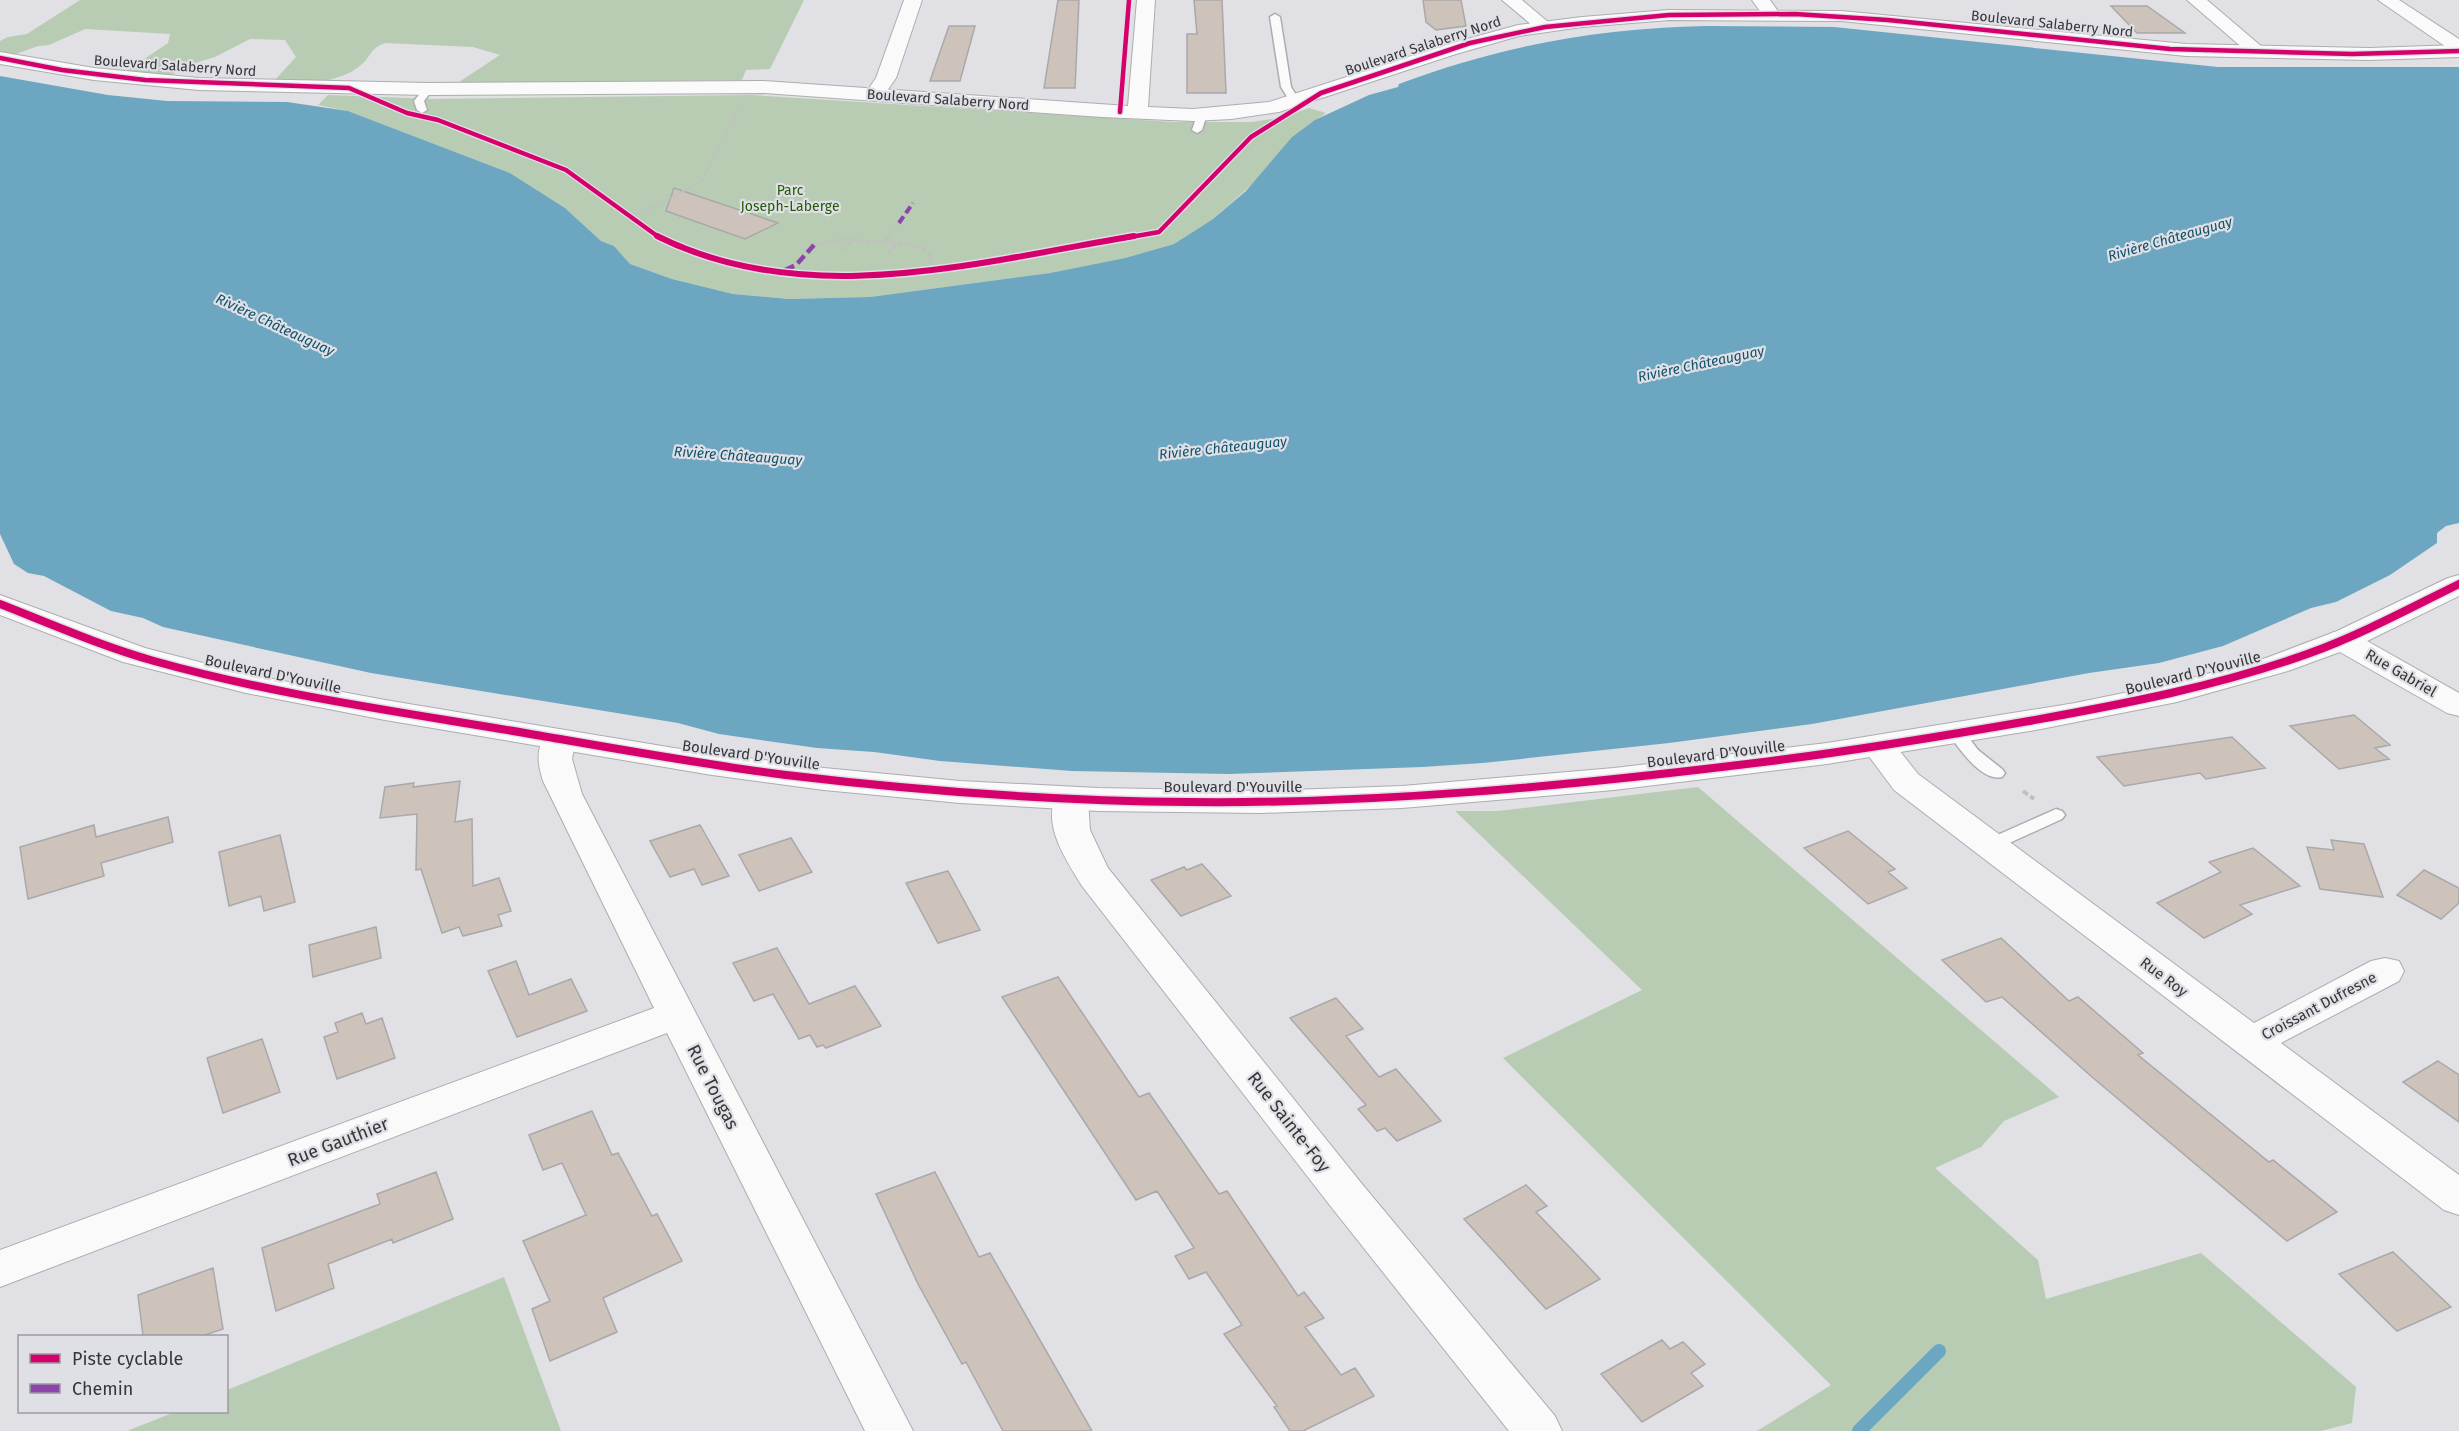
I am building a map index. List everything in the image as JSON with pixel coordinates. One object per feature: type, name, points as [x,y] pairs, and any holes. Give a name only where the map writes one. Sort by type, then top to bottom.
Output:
[{"type":"street","points":[[875,94],[886,78],[913,0]]},
{"type":"street","points":[[1137,113],[1146,0]]},
{"type":"street","points":[[1511,0],[1545,27]]},
{"type":"street","points":[[2196,0],[2259,52]]},
{"type":"street","points":[[2387,0],[2459,49]]},
{"type":"street","name":"Boulevard Salaberry Nord","points":[[0,58],[94,75],[170,83],[428,89],[741,87],[1137,113],[1200,122],[1295,101],[1470,43],[1545,27],[1766,7],[2163,49],[2369,54],[2459,49]]},
{"type":"street","name":"Boulevard D'Youville","points":[[0,604],[93,641],[154,661],[227,679],[340,703],[559,739],[822,779],[918,789],[1071,798],[1275,801],[1458,795],[1694,771],[1879,747],[2122,705],[2188,690],[2294,659],[2342,640],[2459,584]]},
{"type":"street","name":"Rue Gabriel","points":[[2342,640],[2459,706]]},
{"type":"street","name":"Rue Tougas","points":[[559,739],[555,745],[555,760],[565,794],[675,1015],[889,1431]]},
{"type":"street","name":"Rue Roy","points":[[1879,747],[1906,782],[2459,1198]]},
{"type":"street","name":"Rue Sainte-Foy","points":[[1071,798],[1068,814],[1073,834],[1081,855],[1095,877],[1538,1431]]},
{"type":"street","name":"Croissant Dufresne","points":[[2252,1041],[2385,971]]},
{"type":"street","name":"Rue Gauthier","points":[[0,1269],[675,1015]]},
{"type":"lane","points":[[1275,17],[1286,87],[1295,101]]},
{"type":"lane","points":[[422,110],[419,101],[428,89]]},
{"type":"lane","points":[[1957,734],[1972,754],[1996,773]]},
{"type":"lane","points":[[1990,845],[2056,815]]},
{"type":"path","points":[[625,214],[642,212],[701,182],[740,105]]},
{"type":"path","points":[[625,214],[635,222]]},
{"type":"path","points":[[884,242],[899,223]]},
{"type":"path","points":[[814,244],[834,240],[852,240],[911,245],[928,252],[931,256],[925,271],[939,269]]},
{"type":"path","points":[[844,250],[852,240]]},
{"type":"path","points":[[888,254],[897,243]]},
{"type":"green space","points":[[80,0],[804,0],[770,69],[746,70],[742,80],[456,84],[500,55],[473,47],[385,43],[373,50],[367,59],[352,72],[341,76],[319,81],[273,82],[296,57],[285,40],[250,39],[165,78],[122,74],[168,43],[170,34],[85,29],[49,45],[38,46],[16,54],[0,53],[0,41],[8,37],[27,34]]},
{"type":"green space","name":"Parc Joseph-Laberge","points":[[328,95],[433,99],[752,95],[1173,122],[1251,122],[1285,117],[1309,108],[1326,113],[1292,137],[1258,179],[1213,219],[1174,244],[1125,258],[1050,273],[870,297],[789,299],[733,294],[672,279],[630,264],[614,246],[601,241],[565,208],[510,173],[348,111],[318,105]]},
{"type":"green space","points":[[1698,787],[2059,1097],[2004,1121],[1981,1147],[1935,1168],[2038,1260],[2046,1299],[2201,1253],[2356,1387],[2352,1423],[2321,1431],[1757,1431],[1831,1385],[1503,1058],[1642,990],[1455,811],[1498,811]]},
{"type":"green space","points":[[504,1277],[561,1431],[127,1431],[172,1413],[228,1413],[228,1390]]},
{"type":"water","name":"Rivière Châteauguay","points":[[1706,26],[1834,27],[2218,67],[2459,67],[2459,523],[2446,526],[2437,533],[2437,543],[2390,575],[2336,602],[2311,608],[2223,646],[2159,663],[2089,673],[1812,724],[1669,743],[1483,763],[1229,774],[1072,771],[940,761],[874,752],[817,748],[719,734],[678,723],[371,673],[163,627],[143,618],[111,611],[44,576],[28,573],[14,564],[0,534],[0,76],[108,95],[167,101],[287,102],[348,111],[510,173],[565,208],[601,241],[614,246],[630,264],[672,279],[733,294],[789,299],[870,297],[1050,273],[1125,258],[1174,244],[1213,219],[1246,191],[1292,137],[1315,120],[1369,95],[1398,87],[1399,84],[1437,71],[1512,49],[1588,35]]},
{"type":"building","points":[[1058,0],[1079,0],[1075,88],[1044,88]]},
{"type":"building","points":[[1194,0],[1222,0],[1226,93],[1187,93],[1187,34],[1197,34]]},
{"type":"building","points":[[1423,0],[1461,0],[1466,26],[1436,30],[1426,22]]},
{"type":"building","points":[[2111,6],[2147,6],[2185,33],[2137,33]]},
{"type":"building","points":[[949,26],[975,26],[960,81],[930,81]]},
{"type":"building","points":[[674,188],[778,223],[745,239],[666,211]]},
{"type":"building","points":[[2354,715],[2390,745],[2375,748],[2389,759],[2339,769],[2290,726]]},
{"type":"building","points":[[2232,737],[2265,768],[2206,779],[2200,773],[2124,786],[2097,757]]},
{"type":"building","points":[[460,781],[455,822],[472,819],[473,886],[499,878],[511,911],[498,915],[502,926],[463,936],[459,927],[442,933],[421,869],[416,870],[417,814],[380,818],[385,787],[414,783],[413,787]]},
{"type":"building","points":[[168,817],[173,842],[101,863],[104,876],[28,899],[20,847],[94,825],[96,837]]},
{"type":"building","points":[[700,825],[729,876],[702,885],[694,869],[670,877],[650,841]]},
{"type":"building","points":[[1848,831],[1895,869],[1888,872],[1907,888],[1868,904],[1804,848]]},
{"type":"building","points":[[280,835],[295,902],[264,911],[261,896],[229,906],[219,852]]},
{"type":"building","points":[[791,838],[812,872],[759,891],[739,855]]},
{"type":"building","points":[[2331,840],[2364,844],[2383,897],[2320,889],[2307,847],[2334,850]]},
{"type":"building","points":[[2253,848],[2300,886],[2240,905],[2252,914],[2204,938],[2157,903],[2221,872],[2209,862]]},
{"type":"building","points":[[1202,864],[1231,896],[1181,916],[1151,880],[1184,867],[1187,870]]},
{"type":"building","points":[[2424,870],[2459,888],[2459,903],[2441,919],[2397,895]]},
{"type":"building","points":[[948,871],[980,930],[938,943],[906,883]]},
{"type":"building","points":[[376,927],[381,958],[313,977],[309,945]]},
{"type":"building","points":[[2001,938],[2069,1001],[2078,997],[2143,1053],[2138,1055],[2269,1162],[2273,1160],[2337,1212],[2287,1241],[2092,1077],[2002,997],[1986,1002],[1942,960]]},
{"type":"building","points":[[777,948],[809,1004],[855,986],[881,1026],[826,1048],[823,1045],[817,1047],[810,1035],[799,1039],[773,994],[754,1001],[733,963]]},
{"type":"building","points":[[516,961],[529,995],[571,979],[587,1011],[517,1037],[488,971]]},
{"type":"building","points":[[1058,977],[1139,1097],[1149,1093],[1219,1194],[1227,1191],[1298,1296],[1304,1292],[1324,1318],[1305,1327],[1341,1375],[1355,1368],[1374,1396],[1303,1431],[1290,1431],[1274,1407],[1277,1406],[1224,1334],[1242,1325],[1206,1272],[1189,1279],[1175,1256],[1194,1248],[1157,1191],[1136,1200],[1002,997]]},
{"type":"building","points":[[1336,998],[1363,1029],[1346,1036],[1379,1077],[1396,1069],[1441,1121],[1397,1141],[1385,1128],[1377,1131],[1358,1109],[1366,1105],[1290,1018]]},
{"type":"building","points":[[362,1013],[366,1024],[382,1018],[395,1058],[337,1079],[324,1037],[338,1032],[335,1023]]},
{"type":"building","points":[[262,1039],[280,1092],[223,1113],[207,1058]]},
{"type":"building","points":[[2438,1061],[2459,1075],[2459,1122],[2403,1082]]},
{"type":"building","points":[[592,1111],[612,1155],[618,1153],[652,1216],[657,1214],[682,1261],[603,1298],[617,1332],[550,1361],[532,1309],[550,1301],[523,1241],[586,1215],[562,1163],[543,1170],[529,1135]]},
{"type":"building","points":[[436,1172],[453,1219],[393,1243],[392,1239],[328,1264],[334,1288],[276,1311],[262,1248],[380,1204],[377,1194]]},
{"type":"building","points":[[935,1172],[979,1257],[990,1253],[1092,1431],[1003,1431],[966,1362],[962,1364],[918,1284],[876,1194]]},
{"type":"building","points":[[1526,1185],[1547,1206],[1536,1212],[1600,1279],[1546,1309],[1464,1219]]},
{"type":"building","points":[[2393,1252],[2451,1307],[2397,1331],[2339,1274]]},
{"type":"building","points":[[213,1268],[223,1329],[205,1335],[143,1335],[138,1295]]},
{"type":"building","points":[[1662,1340],[1670,1349],[1683,1342],[1705,1364],[1691,1373],[1703,1386],[1642,1422],[1601,1374]]},
{"type":"waterway","points":[[1859,1431],[1939,1351]]},
{"type":"marked path","points":[[899,223],[913,203]]},
{"type":"marked path","points":[[785,270],[796,265],[814,245]]},
{"type":"cycle path","points":[[1120,112],[1129,0]]},
{"type":"cycle path","points":[[0,58],[62,70],[145,80],[349,88],[407,113],[438,120],[566,170],[650,233],[678,247],[717,261],[758,269],[806,275],[855,277],[921,272],[1159,232],[1251,137],[1321,93],[1470,43],[1545,27],[1669,15],[1795,14],[1888,20],[2170,49],[2352,54],[2459,51]]},
{"type":"cycle path","points":[[0,604],[134,655],[246,684],[339,702],[749,770],[869,784],[1006,795],[1098,800],[1260,802],[1402,797],[1614,779],[1827,754],[2075,713],[2211,684],[2310,653],[2348,638],[2459,584]]}]
